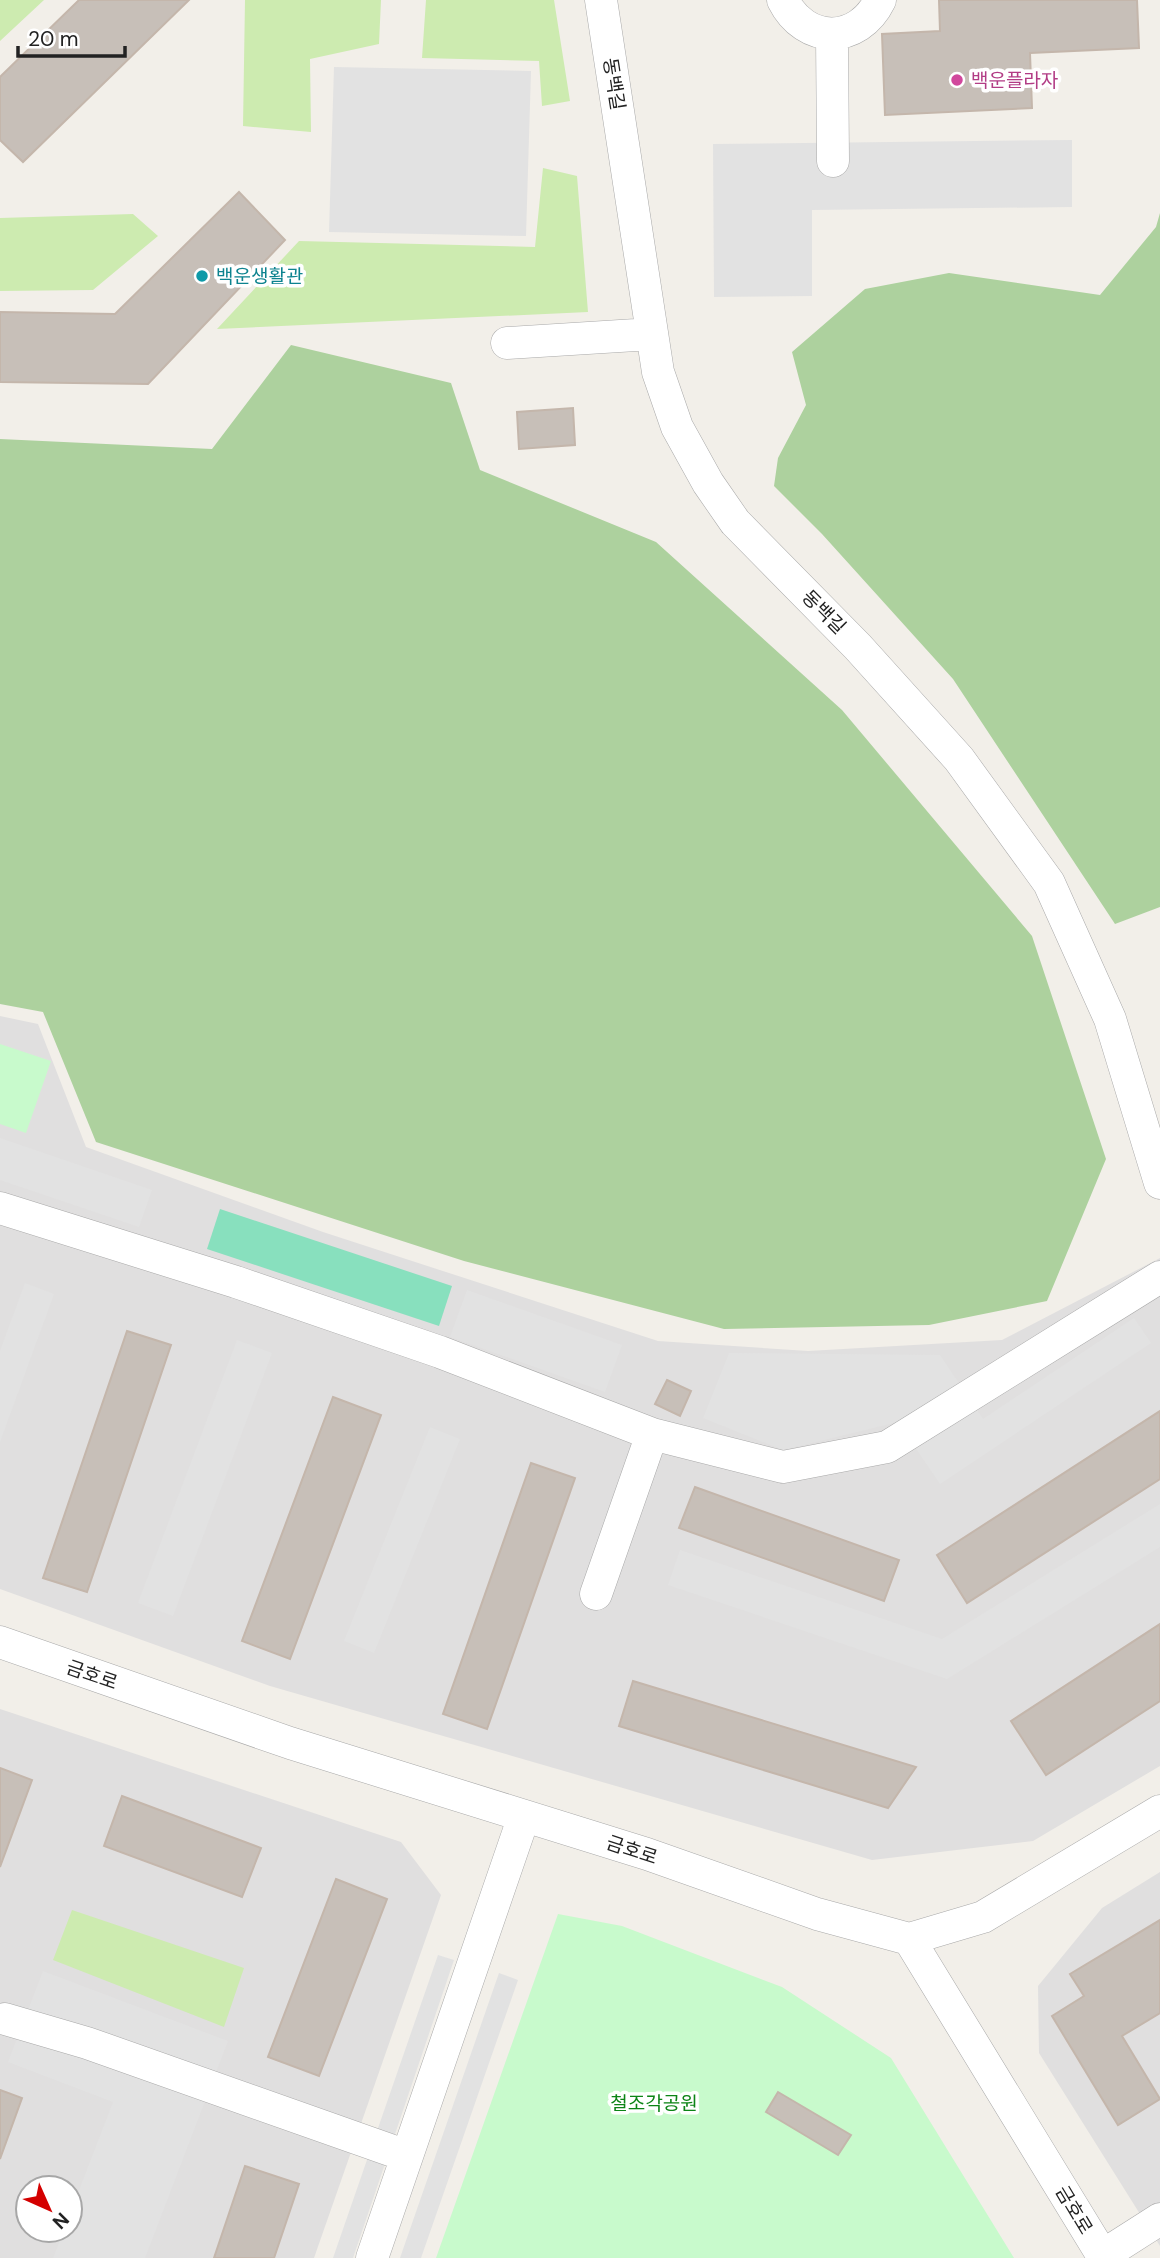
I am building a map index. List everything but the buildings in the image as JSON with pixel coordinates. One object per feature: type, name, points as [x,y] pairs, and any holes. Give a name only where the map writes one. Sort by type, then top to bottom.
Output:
[{"type":"street","name":"동백길","points":[[601,0],[658,372],[677,427],[708,483],[735,522],[858,647],[959,760],[1049,883],[1110,1019],[1160,1183]]},
{"type":"street","points":[[783,0],[800,24],[816,32],[832,34],[848,31],[863,23],[880,0]]},
{"type":"street","points":[[832,34],[833,161]]},
{"type":"street","points":[[507,343],[652,334]]},
{"type":"street","points":[[0,1208],[236,1282],[440,1352],[652,1434],[783,1467],[887,1447],[1160,1277]]},
{"type":"street","points":[[596,1594],[652,1434]]},
{"type":"street","name":"금호로","points":[[0,1642],[290,1743],[647,1854],[817,1914],[909,1939],[1103,2257]]},
{"type":"street","points":[[909,1939],[983,1917],[1160,1811]]},
{"type":"street","points":[[372,2258],[524,1816]]},
{"type":"street","points":[[5,2019],[88,2043],[407,2156]]},
{"type":"street","points":[[1103,2257],[1160,2219]]},
{"type":"shaded area","points":[[334,67],[531,71],[526,236],[329,232]]},
{"type":"shaded area","points":[[1072,140],[1072,207],[812,210],[812,296],[714,297],[713,144]]},
{"type":"shaded area","points":[[0,1016],[38,1024],[86,1147],[323,1232],[658,1341],[808,1351],[1002,1340],[1160,1258],[1160,1766],[1033,1841],[872,1860],[270,1686],[0,1589]]},
{"type":"shaded area","points":[[0,1138],[152,1190],[139,1227],[0,1180]]},
{"type":"shaded area","points":[[25,1283],[54,1294],[0,1442],[0,1351]]},
{"type":"shaded area","points":[[467,1290],[622,1345],[605,1392],[450,1337]]},
{"type":"shaded area","points":[[1134,1318],[1151,1343],[940,1484],[898,1422],[783,1450],[703,1418],[729,1353],[940,1355],[983,1419]]},
{"type":"shaded area","points":[[237,1340],[272,1353],[173,1616],[138,1603]]},
{"type":"shaded area","points":[[430,1427],[460,1439],[374,1653],[344,1641]]},
{"type":"shaded area","points":[[1160,1504],[1160,1547],[947,1679],[668,1585],[680,1550],[942,1639]]},
{"type":"shaded area","points":[[0,1709],[401,1842],[441,1895],[314,2258],[0,2258]]},
{"type":"shaded area","points":[[1160,1872],[1160,2246],[1039,2053],[1038,1986],[1102,1908]]},
{"type":"shaded area","points":[[438,1955],[454,1960],[353,2258],[333,2258]]},
{"type":"shaded area","points":[[43,1971],[228,2041],[145,2258],[53,2258],[58,2244],[84,2244],[84,2178],[113,2102],[8,2062]]},
{"type":"shaded area","points":[[499,1973],[518,1980],[421,2258],[400,2258]]},
{"type":"green space","points":[[0,0],[44,0],[0,41]]},
{"type":"green space","points":[[245,0],[381,0],[379,44],[310,59],[311,132],[243,126]]},
{"type":"green space","points":[[426,0],[554,0],[570,101],[542,106],[539,61],[422,58]]},
{"type":"green space","points":[[543,168],[577,176],[588,312],[217,329],[299,241],[535,247]]},
{"type":"green space","points":[[1160,213],[1160,907],[1115,924],[953,679],[822,534],[774,486],[778,458],[806,405],[792,352],[865,289],[949,273],[1100,295],[1156,227]]},
{"type":"green space","points":[[133,214],[158,236],[93,290],[0,291],[0,218]]},
{"type":"green space","points":[[291,345],[451,383],[480,470],[656,542],[842,710],[1032,936],[1106,1159],[1047,1301],[929,1325],[724,1329],[464,1261],[96,1142],[43,1012],[0,1004],[0,439],[212,449]]},
{"type":"green space","points":[[0,1044],[51,1061],[26,1133],[0,1124]]},
{"type":"green space","points":[[220,1209],[452,1286],[439,1326],[207,1249]]},
{"type":"green space","points":[[72,1910],[244,1968],[224,2027],[53,1960]]},
{"type":"green space","name":"철조각공원","points":[[558,1914],[622,1926],[782,1987],[891,2058],[1014,2258],[436,2258]]},
{"type":"place","name":"백운플라자","points":[[957,80]]},
{"type":"place","name":"백운생활관","points":[[202,276]]}]
